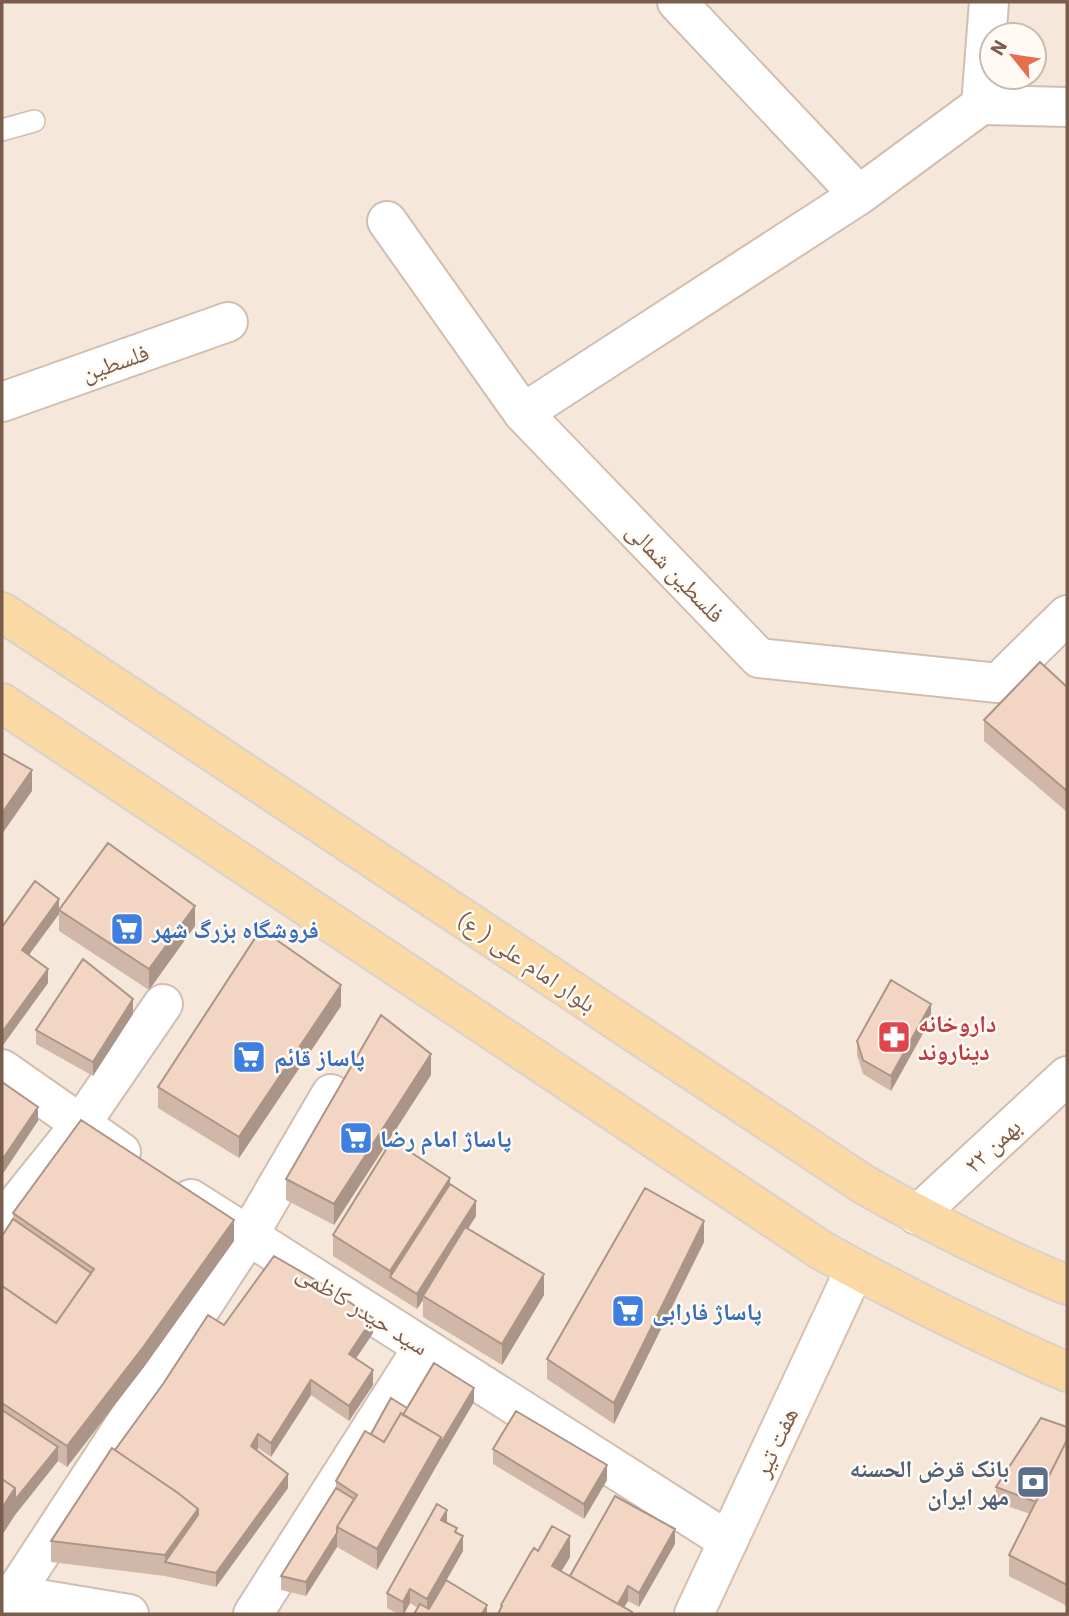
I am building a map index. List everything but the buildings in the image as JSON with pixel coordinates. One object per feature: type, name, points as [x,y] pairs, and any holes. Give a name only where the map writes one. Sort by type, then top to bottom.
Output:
[{"type":"main road","name":"بلوار امام علی ( ع)","points":[[2,612],[851,1176],[916,1215],[1012,1262],[1067,1285]]},
{"type":"main road","points":[[2,703],[821,1250],[979,1333],[1067,1372]]},
{"type":"street","points":[[677,2],[859,195]]},
{"type":"street","points":[[981,105],[989,2]]},
{"type":"street","points":[[523,413],[859,195],[981,105],[1067,107]]},
{"type":"street","name":"فلسطین شمالی","points":[[387,221],[523,413],[759,658],[998,683],[1067,615]]},
{"type":"street","name":"فلسطین","points":[[2,402],[228,322]]},
{"type":"street","points":[[2,1222],[80,1125],[163,1004]]},
{"type":"street","name":"سید حیدر کاظمی","points":[[2,1069],[80,1125],[248,1236],[728,1541]]},
{"type":"street","name":"۲۲ بهمن","points":[[916,1215],[1067,1076]]},
{"type":"street","points":[[129,1614],[7,1600],[248,1236],[331,1094]]},
{"type":"street","name":"هفت تیر","points":[[694,1614],[855,1269]]},
{"type":"street","points":[[253,1614],[424,1348]]},
{"type":"lane","points":[[2,130],[34,121]]},
{"type":"shaded area","points":[[2,2],[1067,2],[1067,1614],[2,1614]]},
{"type":"place","name":"فروشگاه بزرگ شهر","points":[[127,929]]},
{"type":"place","name":"داروخانه دیناروند","points":[[894,1037]]},
{"type":"place","name":"پاساز قائم","points":[[249,1057]]},
{"type":"place","name":"پاساژ امام رضا","points":[[356,1138]]},
{"type":"place","name":"پاساژ فارابی","points":[[628,1311]]},
{"type":"place","name":"بانک قرض الحسنه مهر ایران","points":[[1033,1482]]}]
